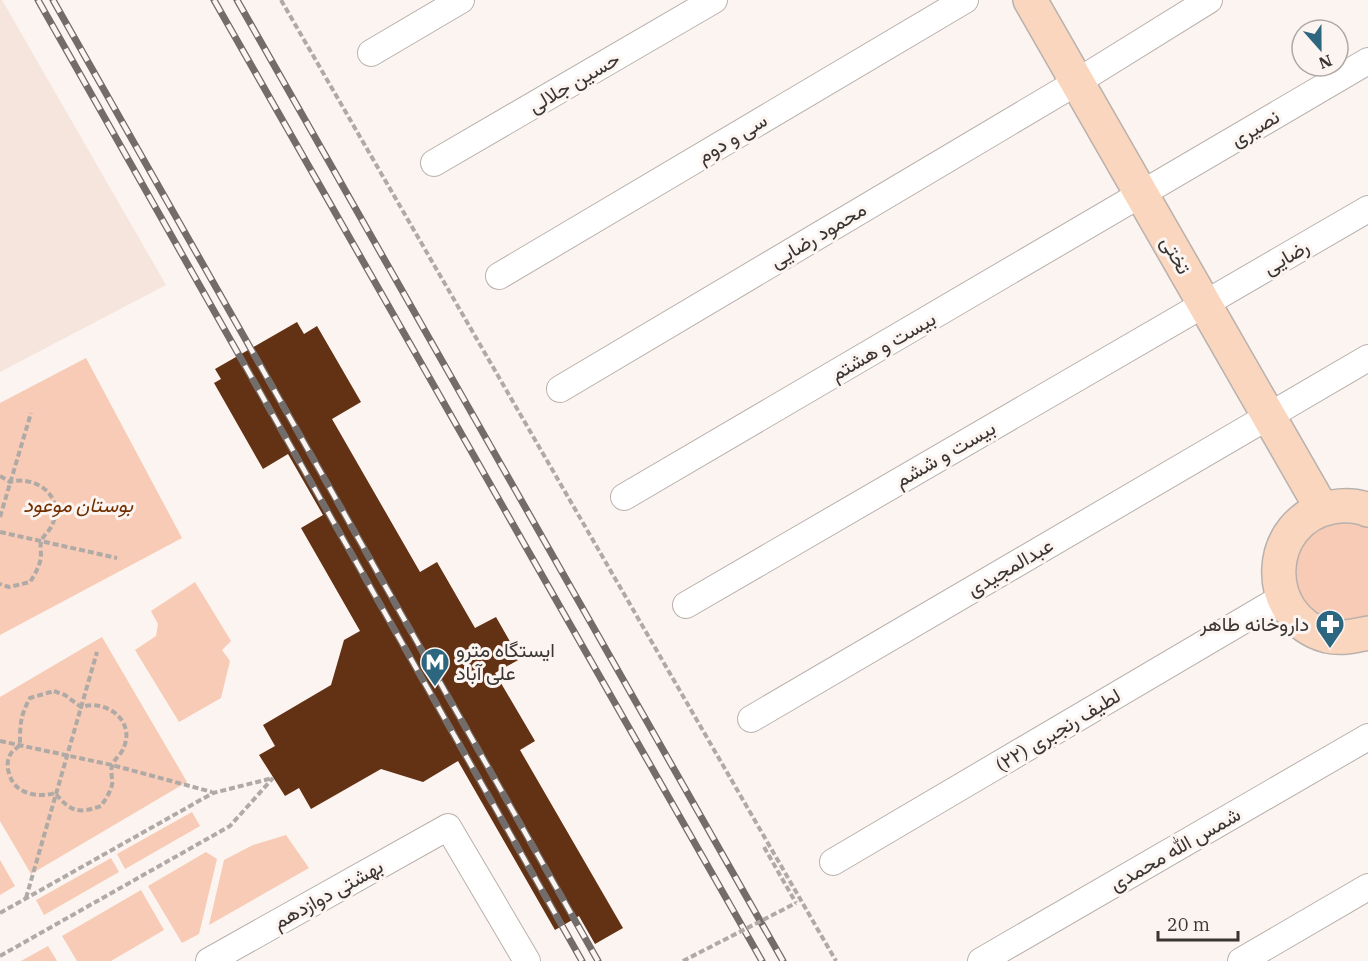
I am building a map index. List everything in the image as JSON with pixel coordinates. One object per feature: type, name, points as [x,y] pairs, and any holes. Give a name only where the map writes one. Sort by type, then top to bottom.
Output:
[{"type":"main road","name":"تختی","points":[[1030,0],[1322,509]]},
{"type":"main road","points":[[1368,510],[1342,505],[1322,509],[1303,519],[1288,535],[1280,555],[1278,576],[1283,597],[1294,615],[1309,628],[1328,636],[1349,638],[1368,633]]},
{"type":"street","points":[[371,53],[461,0]]},
{"type":"street","name":"حسین جلالی","points":[[434,163],[714,0]]},
{"type":"street","name":"سی و دوم","points":[[498,276],[965,0]]},
{"type":"street","name":"محمود رضایی","points":[[560,389],[1077,82],[1209,0]]},
{"type":"street","name":"نصیری","points":[[1142,195],[1368,61]]},
{"type":"street","name":"بیست و هشتم","points":[[624,496],[1142,195]]},
{"type":"street","name":"رضایی","points":[[1204,304],[1368,209]]},
{"type":"street","name":"بیست و ششم","points":[[686,605],[1204,304]]},
{"type":"street","name":"عبدالمجیدی","points":[[752,719],[1368,358]]},
{"type":"street","name":"لطیف رنجبری (۲۲)","points":[[833,862],[1283,597]]},
{"type":"street","name":"شمس الله محمدی","points":[[981,961],[1368,737]]},
{"type":"street","name":"بهشتی دوازدهم","points":[[209,961],[448,826],[527,961]]},
{"type":"street","points":[[1241,961],[1368,887]]},
{"type":"path","points":[[281,0],[836,961]]},
{"type":"path","points":[[0,516],[31,413]]},
{"type":"path","points":[[0,476],[10,482],[20,480],[44,487],[51,495],[57,510],[53,524],[41,541],[41,561],[30,582],[9,587],[0,584]]},
{"type":"path","points":[[0,532],[117,558]]},
{"type":"path","points":[[26,899],[66,755],[98,652]]},
{"type":"path","points":[[20,745],[19,722],[30,698],[54,691],[65,695],[81,707]]},
{"type":"path","points":[[55,793],[67,807],[80,811],[101,806],[112,785],[112,765],[124,748],[128,734],[122,719],[114,711],[91,704],[81,707]]},
{"type":"path","points":[[0,741],[112,765],[213,793]]},
{"type":"path","points":[[20,745],[10,754],[7,766],[15,786],[26,793],[39,796],[55,793]]},
{"type":"path","points":[[0,913],[213,793],[273,778],[230,826],[0,956]]},
{"type":"path","points":[[683,961],[796,903],[764,846]]},
{"type":"shaded area","points":[[0,0],[166,285],[0,372]]},
{"type":"green space","name":"بوستان موعود","points":[[86,358],[182,538],[0,635],[0,403]]},
{"type":"green space","points":[[1324,518],[1368,522],[1368,622],[1350,627],[1301,609],[1288,558]]},
{"type":"green space","points":[[195,582],[231,641],[222,650],[230,661],[221,698],[179,722],[135,650],[156,636],[158,624],[151,611]]},
{"type":"green space","points":[[102,637],[187,782],[31,874],[0,821],[0,697]]},
{"type":"green space","points":[[192,812],[200,826],[125,869],[117,854]]},
{"type":"green space","points":[[286,835],[309,868],[209,925],[224,860],[253,845]]},
{"type":"green space","points":[[206,852],[217,859],[199,934],[182,943],[148,886]]},
{"type":"green space","points":[[111,858],[119,872],[44,915],[36,900]]},
{"type":"green space","points":[[0,860],[15,886],[0,895]]},
{"type":"green space","points":[[141,890],[164,930],[111,961],[77,961],[62,936]]},
{"type":"green space","points":[[48,946],[57,961],[21,961]]},
{"type":"building","points":[[297,322],[304,334],[317,326],[361,402],[332,419],[420,572],[437,562],[475,628],[496,617],[520,659],[495,673],[535,741],[520,750],[623,928],[595,944],[579,916],[555,930],[458,761],[423,782],[381,769],[311,809],[299,788],[285,796],[259,755],[275,746],[263,725],[331,685],[344,640],[360,631],[301,528],[323,515],[288,454],[263,469],[214,383],[221,379],[215,369]]},
{"type":"railway","points":[[38,0],[582,961]]},
{"type":"railway","points":[[53,0],[598,961]]},
{"type":"railway","points":[[214,0],[762,961]]},
{"type":"railway","points":[[237,0],[783,961]]},
{"type":"place","name":"داروخانه طاهر","points":[[1330,650]]},
{"type":"place","name":"ایستگاه مترو علی آباد","points":[[435,688]]}]
